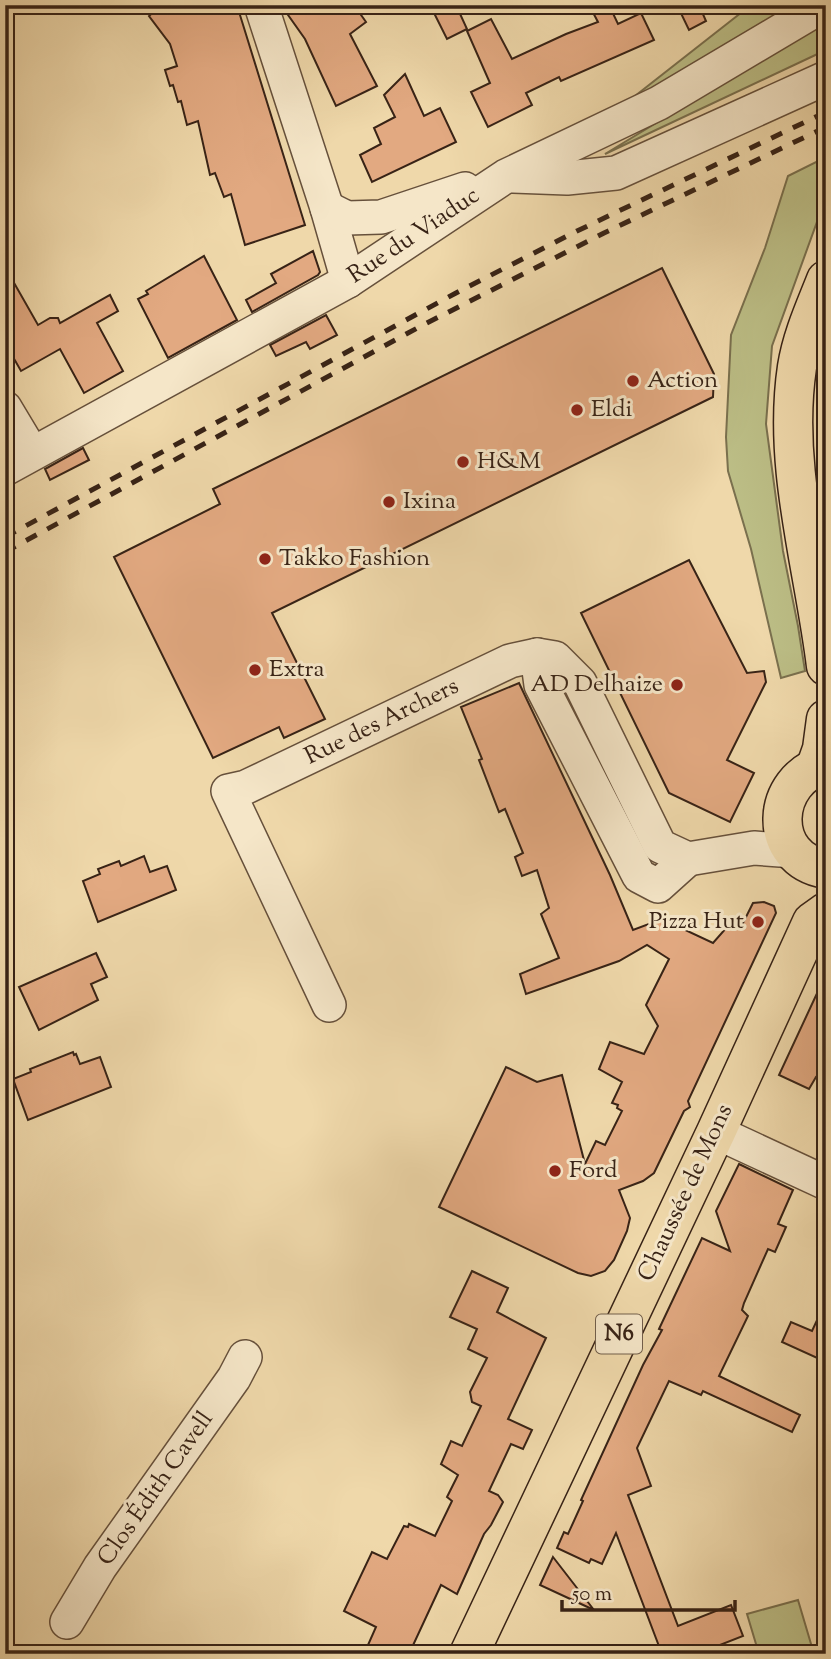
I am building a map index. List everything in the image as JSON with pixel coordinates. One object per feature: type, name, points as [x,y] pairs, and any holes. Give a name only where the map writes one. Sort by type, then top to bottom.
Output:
[{"type":"main road","points":[[826,280],[806,331],[797,366],[793,448],[826,666]]},
{"type":"main road","points":[[782,809],[791,786],[802,774],[821,765],[826,719]]},
{"type":"main road","name":"Chaussée de Mons","points":[[469,1654],[819,917],[807,906],[808,860],[786,838],[782,809]]},
{"type":"street","points":[[261,5],[348,281]]},
{"type":"street","name":"Rue du Viaduc","points":[[18,461],[348,281],[506,176],[659,103],[824,5]]},
{"type":"street","points":[[327,208],[347,218],[381,217],[506,176],[567,178],[616,173],[826,78]]},
{"type":"street","points":[[5,408],[18,461]]},
{"type":"street","name":"Rue des Archers","points":[[329,1005],[228,791],[246,787],[510,661],[537,655],[555,658],[580,683],[660,846],[688,859],[724,851]]},
{"type":"street","points":[[724,851],[751,839],[782,809]]},
{"type":"street","points":[[724,851],[754,848],[808,860]]},
{"type":"street","points":[[716,1132],[826,1183]]},
{"type":"street","name":"Clos Édith Cavell","points":[[67,1622],[100,1567],[234,1378],[245,1357]]},
{"type":"green space","points":[[751,5],[795,5],[612,114]]},
{"type":"green space","points":[[826,20],[826,50],[605,154]]},
{"type":"green space","points":[[826,157],[826,197],[772,346],[766,424],[783,551],[805,671],[781,678],[751,549],[728,471],[726,437],[731,335],[765,248],[788,176]]},
{"type":"green space","points":[[826,360],[826,499],[820,429]]},
{"type":"green space","points":[[798,1600],[814,1654],[759,1654],[747,1614]]},
{"type":"building","points":[[161,5],[235,5],[305,225],[245,245],[231,194],[224,197],[215,173],[210,175],[198,121],[187,125],[181,101],[178,102],[173,85],[170,86],[165,70],[177,66],[170,44],[149,16]]},
{"type":"building","points":[[281,5],[354,5],[366,22],[350,34],[377,86],[336,106],[305,39]]},
{"type":"building","points":[[430,5],[456,5],[467,29],[447,39]]},
{"type":"building","points":[[589,5],[609,5],[618,24],[641,13],[654,40],[561,81],[559,77],[526,93],[532,105],[488,127],[471,92],[490,83],[467,31],[491,19],[512,59],[598,22]]},
{"type":"building","points":[[677,5],[699,5],[706,21],[689,30]]},
{"type":"building","points":[[405,74],[424,116],[440,108],[456,142],[372,182],[360,155],[381,144],[374,128],[395,117],[384,95]]},
{"type":"building","points":[[313,251],[320,272],[318,275],[252,312],[246,300],[276,283],[271,274]]},
{"type":"building","points":[[204,256],[237,320],[168,358],[138,299],[148,294],[146,291]]},
{"type":"building","points":[[5,267],[38,325],[50,318],[58,318],[60,323],[110,295],[118,311],[97,323],[123,371],[84,393],[60,349],[21,371],[5,343]]},
{"type":"building","points":[[662,268],[714,374],[713,397],[272,613],[325,719],[284,738],[279,727],[213,758],[114,557],[220,504],[213,489]]},
{"type":"building","points":[[326,315],[337,335],[310,349],[306,342],[276,356],[270,345]]},
{"type":"building","points":[[83,448],[89,460],[50,480],[45,469]]},
{"type":"building","points":[[689,560],[747,673],[764,671],[766,682],[727,760],[754,773],[730,822],[669,793],[581,613]]},
{"type":"building","points":[[519,683],[610,875],[633,930],[662,919],[713,943],[727,927],[740,929],[753,903],[764,902],[774,906],[776,913],[688,1101],[690,1107],[684,1111],[654,1173],[643,1181],[619,1190],[630,1218],[627,1231],[614,1260],[605,1271],[591,1276],[578,1273],[439,1207],[506,1067],[537,1082],[562,1075],[585,1164],[596,1141],[605,1145],[622,1111],[617,1108],[618,1105],[612,1103],[622,1082],[599,1069],[610,1042],[644,1054],[658,1026],[646,1005],[669,959],[647,945],[619,961],[526,994],[520,974],[559,958],[541,914],[549,908],[537,870],[522,876],[515,857],[523,853],[505,809],[499,812],[461,707]]},
{"type":"building","points":[[144,856],[150,872],[167,866],[176,890],[98,922],[83,881],[100,874],[98,869],[119,861],[121,866]]},
{"type":"building","points":[[96,953],[107,977],[91,984],[98,1000],[39,1030],[19,987]]},
{"type":"building","points":[[826,974],[826,1081],[816,1077],[809,1089],[779,1075]]},
{"type":"building","points":[[73,1052],[80,1064],[100,1057],[111,1087],[28,1120],[13,1079],[31,1072],[30,1069]]},
{"type":"building","points":[[739,1164],[793,1190],[778,1224],[786,1227],[775,1252],[768,1249],[744,1303],[742,1310],[748,1316],[719,1376],[800,1415],[792,1432],[703,1391],[701,1395],[669,1381],[637,1448],[651,1486],[628,1495],[678,1626],[731,1605],[743,1636],[697,1654],[662,1654],[616,1533],[602,1564],[591,1559],[589,1563],[557,1548],[564,1532],[568,1534],[583,1501],[581,1500],[662,1330],[659,1329],[702,1238],[730,1251],[716,1211]]},
{"type":"building","points":[[472,1271],[508,1288],[497,1312],[546,1338],[508,1419],[532,1430],[523,1449],[511,1444],[489,1491],[498,1495],[503,1502],[484,1534],[457,1594],[441,1585],[409,1654],[364,1654],[376,1627],[344,1611],[372,1552],[387,1559],[404,1526],[408,1527],[409,1524],[435,1536],[452,1501],[447,1497],[458,1475],[441,1464],[451,1441],[462,1446],[481,1406],[472,1402],[470,1392],[487,1358],[468,1349],[477,1329],[450,1317]]},
{"type":"building","points":[[826,1301],[826,1362],[782,1342],[791,1322],[812,1331]]},
{"type":"building","points":[[553,1557],[594,1610],[540,1585]]},
{"type":"railway","points":[[5,537],[456,293],[577,231],[826,112]]},
{"type":"railway","points":[[5,552],[421,326],[604,233],[826,127]]},
{"type":"place","name":"Action","points":[[633,381]]},
{"type":"place","name":"Eldi","points":[[577,410]]},
{"type":"place","name":"H&M","points":[[463,462]]},
{"type":"place","name":"Ixina","points":[[389,502]]},
{"type":"place","name":"Takko Fashion","points":[[265,559]]},
{"type":"place","name":"Extra","points":[[255,670]]},
{"type":"place","name":"AD Delhaize","points":[[677,685]]},
{"type":"place","name":"Pizza Hut","points":[[758,922]]},
{"type":"place","name":"Ford","points":[[555,1171]]}]
